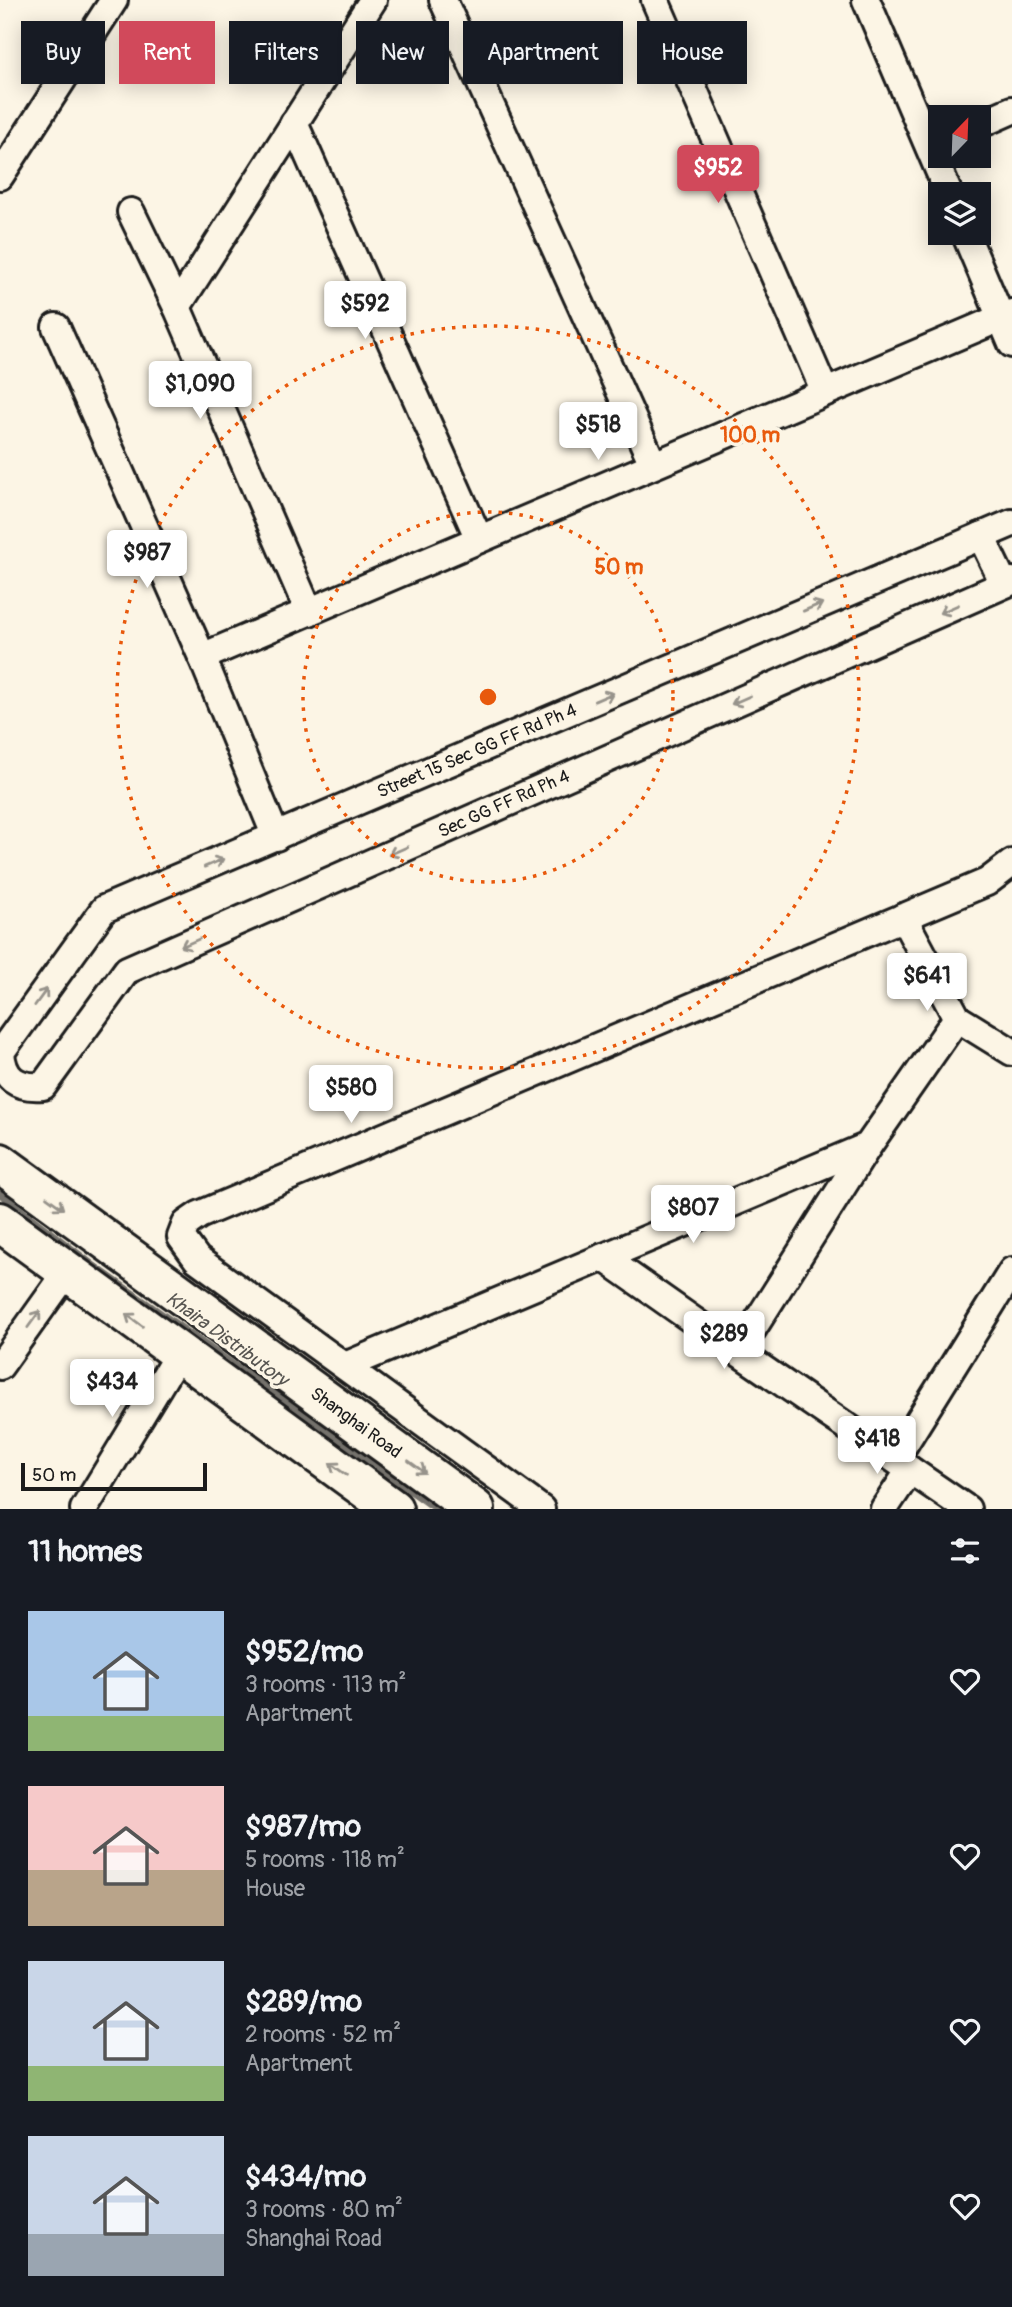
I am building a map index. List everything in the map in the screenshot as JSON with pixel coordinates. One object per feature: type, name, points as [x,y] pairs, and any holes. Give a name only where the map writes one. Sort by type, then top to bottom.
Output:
[{"type":"main road","name":"Shanghai Road","points":[[0,1163],[475,1509]]},
{"type":"main road","points":[[2,1228],[67,1272],[393,1509]]},
{"type":"street","points":[[0,176],[114,0]]},
{"type":"street","points":[[177,307],[373,0]]},
{"type":"street","points":[[443,0],[653,464]]},
{"type":"street","points":[[655,0],[825,392]]},
{"type":"street","points":[[866,0],[928,131]]},
{"type":"street","points":[[991,119],[1012,110]]},
{"type":"street","points":[[294,123],[479,539]]},
{"type":"street","points":[[131,212],[177,307],[309,612]]},
{"type":"street","points":[[971,245],[1006,315],[1012,344]]},
{"type":"street","points":[[202,657],[1006,315]]},
{"type":"street","points":[[56,327],[202,657],[276,837]]},
{"type":"street","name":"Street 15 Sec GG FF Rd Ph 4","points":[[1,1052],[104,909],[1012,523]]},
{"type":"street","points":[[981,536],[1008,583]]},
{"type":"street","name":"Sec GG FF Rd Ph 4","points":[[1,1052],[2,1069],[14,1081],[29,1087],[43,1086],[127,970],[1008,583]]},
{"type":"street","points":[[541,1509],[197,1259],[181,1237],[186,1224],[199,1215],[987,882],[1012,863]]},
{"type":"street","points":[[903,918],[957,1018],[1012,1052]]},
{"type":"street","points":[[738,1352],[868,1146],[957,1018]]},
{"type":"street","points":[[345,1366],[868,1146]]},
{"type":"street","points":[[603,1257],[967,1509]]},
{"type":"street","points":[[884,1509],[902,1464],[1012,1270]]},
{"type":"street","points":[[0,1366],[67,1272]]},
{"type":"street","points":[[85,1509],[179,1353]]},
{"type":"waterway","name":"Khaira Distributory","points":[[0,1194],[93,1265],[436,1509]]}]
